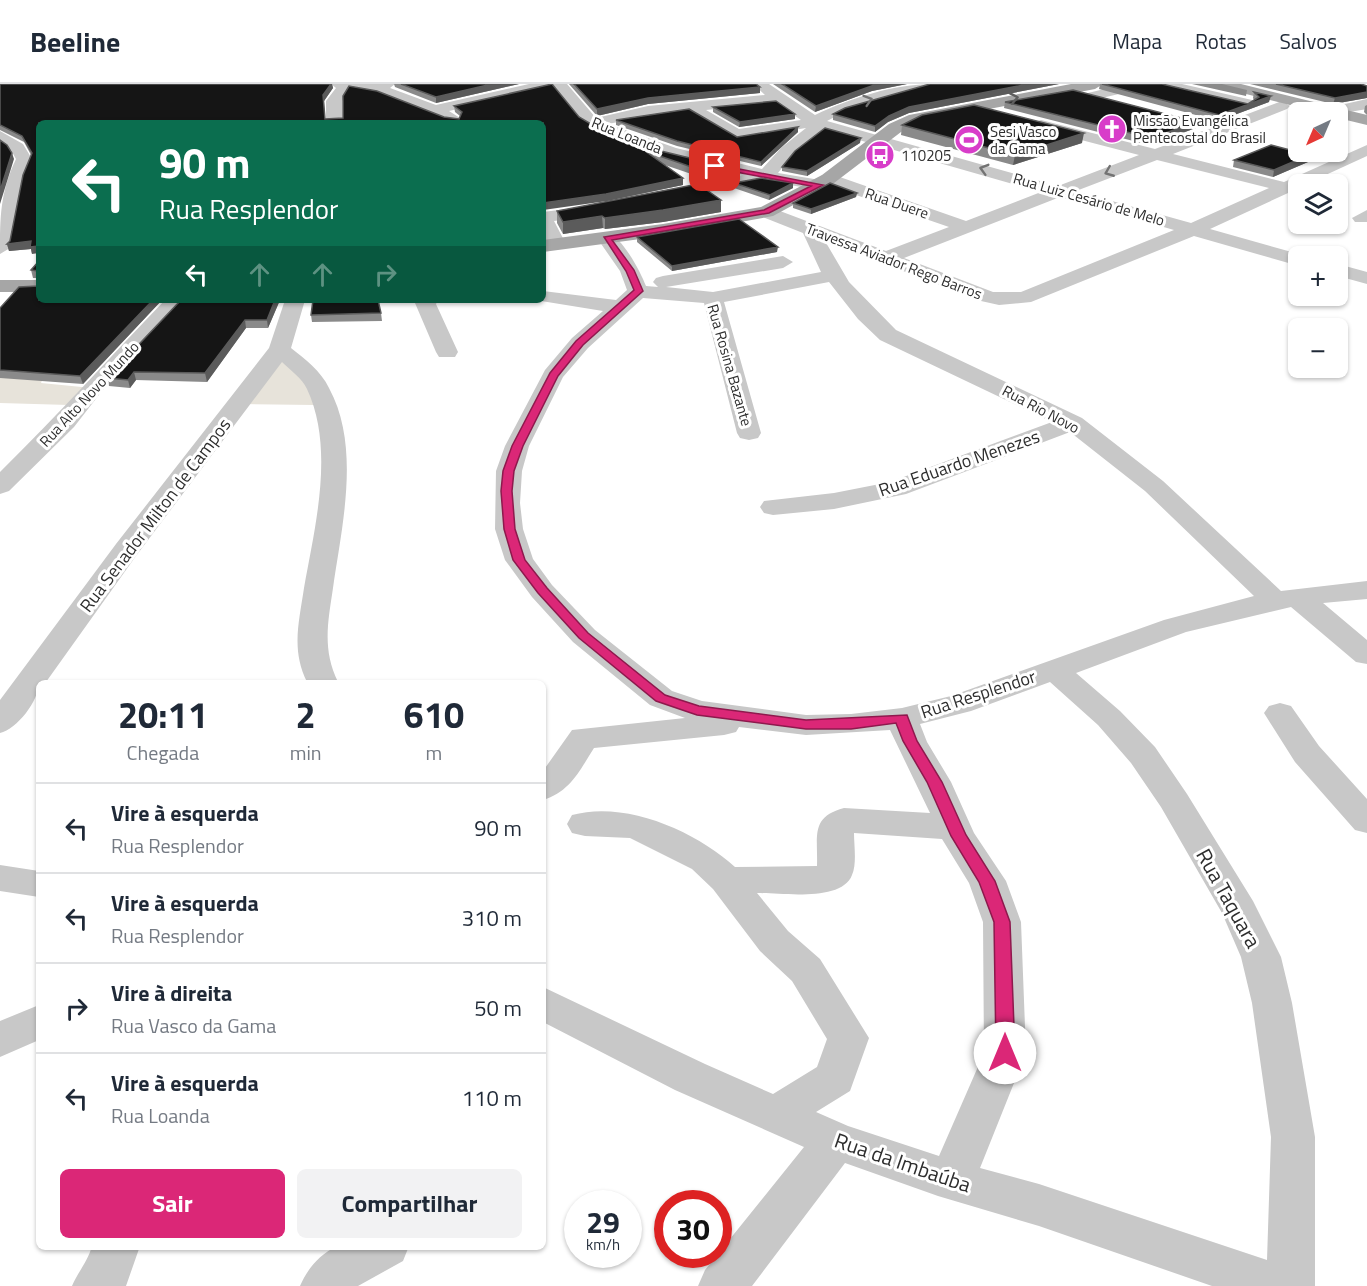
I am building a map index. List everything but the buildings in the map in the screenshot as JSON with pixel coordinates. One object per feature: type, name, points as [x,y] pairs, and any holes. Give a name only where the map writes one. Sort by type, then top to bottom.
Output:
[{"type":"main road","points":[[1196,84],[1288,108]]},
{"type":"main road","points":[[1223,84],[1288,103]]},
{"type":"main road","points":[[549,245],[766,212],[823,182],[880,139],[915,118],[1068,88],[1094,90]]},
{"type":"main road","points":[[1348,118],[1367,120]]},
{"type":"main road","points":[[1348,121],[1367,128]]},
{"type":"main road","points":[[0,286],[36,286]]},
{"type":"street","points":[[338,84],[382,85],[453,120]]},
{"type":"street","points":[[435,110],[548,84]]},
{"type":"street","name":"Rua Loanda","points":[[557,84],[569,91],[581,114],[592,123],[695,161],[764,176],[823,182]]},
{"type":"street","points":[[640,202],[764,176],[817,122],[839,109],[926,84]]},
{"type":"street","points":[[1094,90],[1144,84]]},
{"type":"street","points":[[1162,84],[1247,103]]},
{"type":"street","points":[[334,120],[334,101],[345,85]]},
{"type":"street","points":[[761,85],[782,91],[817,122]]},
{"type":"street","points":[[1094,90],[1126,104]]},
{"type":"street","points":[[592,123],[648,111],[694,106],[782,91]]},
{"type":"street","points":[[1348,111],[1367,104]]},
{"type":"street","points":[[694,106],[699,113],[737,134],[817,122]]},
{"type":"street","points":[[886,258],[1282,106]]},
{"type":"street","points":[[970,107],[1284,187]]},
{"type":"street","points":[[1191,121],[1223,129]]},
{"type":"street","name":"Rua Luiz Cesário de Melo","points":[[817,122],[1288,257]]},
{"type":"street","points":[[0,136],[8,148],[24,159],[3,212],[0,248]]},
{"type":"street","points":[[1194,229],[1367,150]]},
{"type":"street","name":"Rua Duere","points":[[823,182],[966,226]]},
{"type":"street","points":[[546,217],[618,206]]},
{"type":"street","name":"Travessa Aviador Rego Barros","points":[[766,212],[988,297],[1024,298],[1194,229]]},
{"type":"street","name":"Rua Rio Novo","points":[[813,230],[819,251],[871,321],[888,334],[1073,423],[1154,486],[1286,598],[1367,655]]},
{"type":"street","points":[[606,238],[633,294]]},
{"type":"street","points":[[546,297],[633,294],[783,262]]},
{"type":"street","points":[[1348,273],[1367,278]]},
{"type":"street","points":[[713,298],[836,275]]},
{"type":"street","name":"Rua Rosina Bazante","points":[[633,294],[713,298],[749,433]]},
{"type":"street","name":"Rua Resplendor","points":[[633,294],[580,343],[553,375],[517,446],[509,471],[507,491],[509,529],[519,560],[542,591],[584,636],[661,698],[697,711],[806,725],[851,724],[902,718],[960,704],[1175,626],[1286,598],[1364,589]]},
{"type":"street","name":"Rua Alto Novo Mundo","points":[[0,486],[65,422],[92,388],[174,303]]},
{"type":"street","name":"Rua Senador Milton de Campos","points":[[0,723],[113,568],[280,349],[294,303]]},
{"type":"street","points":[[425,303],[447,352]]},
{"type":"street","points":[[280,349],[306,372],[318,388],[331,426],[334,450],[320,582],[309,639],[316,673],[321,680]]},
{"type":"street","name":"Rua Eduardo Menezes","points":[[773,507],[834,501],[897,488],[1073,423]]},
{"type":"street","name":"Rua Taquara","points":[[1053,669],[1109,718],[1143,755],[1175,802],[1240,911],[1261,957],[1272,1003],[1293,1137],[1291,1286]]},
{"type":"street","points":[[1280,713],[1307,754],[1367,821]]},
{"type":"street","points":[[902,718],[910,741],[934,782],[954,827],[987,881],[1002,922],[1005,1053],[952,1180]]},
{"type":"street","points":[[546,786],[557,778],[584,738],[770,720]]},
{"type":"street","points":[[726,880],[830,879],[835,873],[836,824],[844,820],[954,827]]},
{"type":"street","points":[[585,824],[636,826],[705,860],[726,880],[774,942],[806,970],[848,1038],[835,1078],[775,1116]]},
{"type":"street","points":[[0,878],[36,884]]},
{"type":"street","name":"Rua da Imbaúba","points":[[546,1005],[632,1049],[775,1116],[836,1141],[952,1180],[1039,1205],[1278,1286]]},
{"type":"street","points":[[0,1040],[36,1022]]},
{"type":"street","points":[[722,1286],[836,1141]]},
{"type":"street","points":[[96,1286],[110,1269],[115,1250]]},
{"type":"street","points":[[324,1286],[344,1267],[378,1250]]},
{"type":"shaded area","points":[[277,353],[306,372],[315,405],[240,404]]},
{"type":"shaded area","points":[[0,371],[44,375],[41,383],[92,388],[69,405],[0,403]]},
{"type":"place","name":"Missão Evangélica Pentecostal do Brasil","points":[[1112,129]]},
{"type":"place","name":"Sesi Vasco da Gama","points":[[969,140]]},
{"type":"place","name":"110205","points":[[880,155]]},
{"type":"route","points":[[715,166],[819,185],[766,212],[606,238],[630,270],[638,291],[623,307],[580,343],[553,375],[517,446],[509,471],[507,503],[509,529],[519,560],[542,591],[584,636],[661,698],[697,711],[806,725],[851,724],[902,718],[910,741],[934,782],[958,836],[987,881],[1002,922],[1005,1053]]}]
